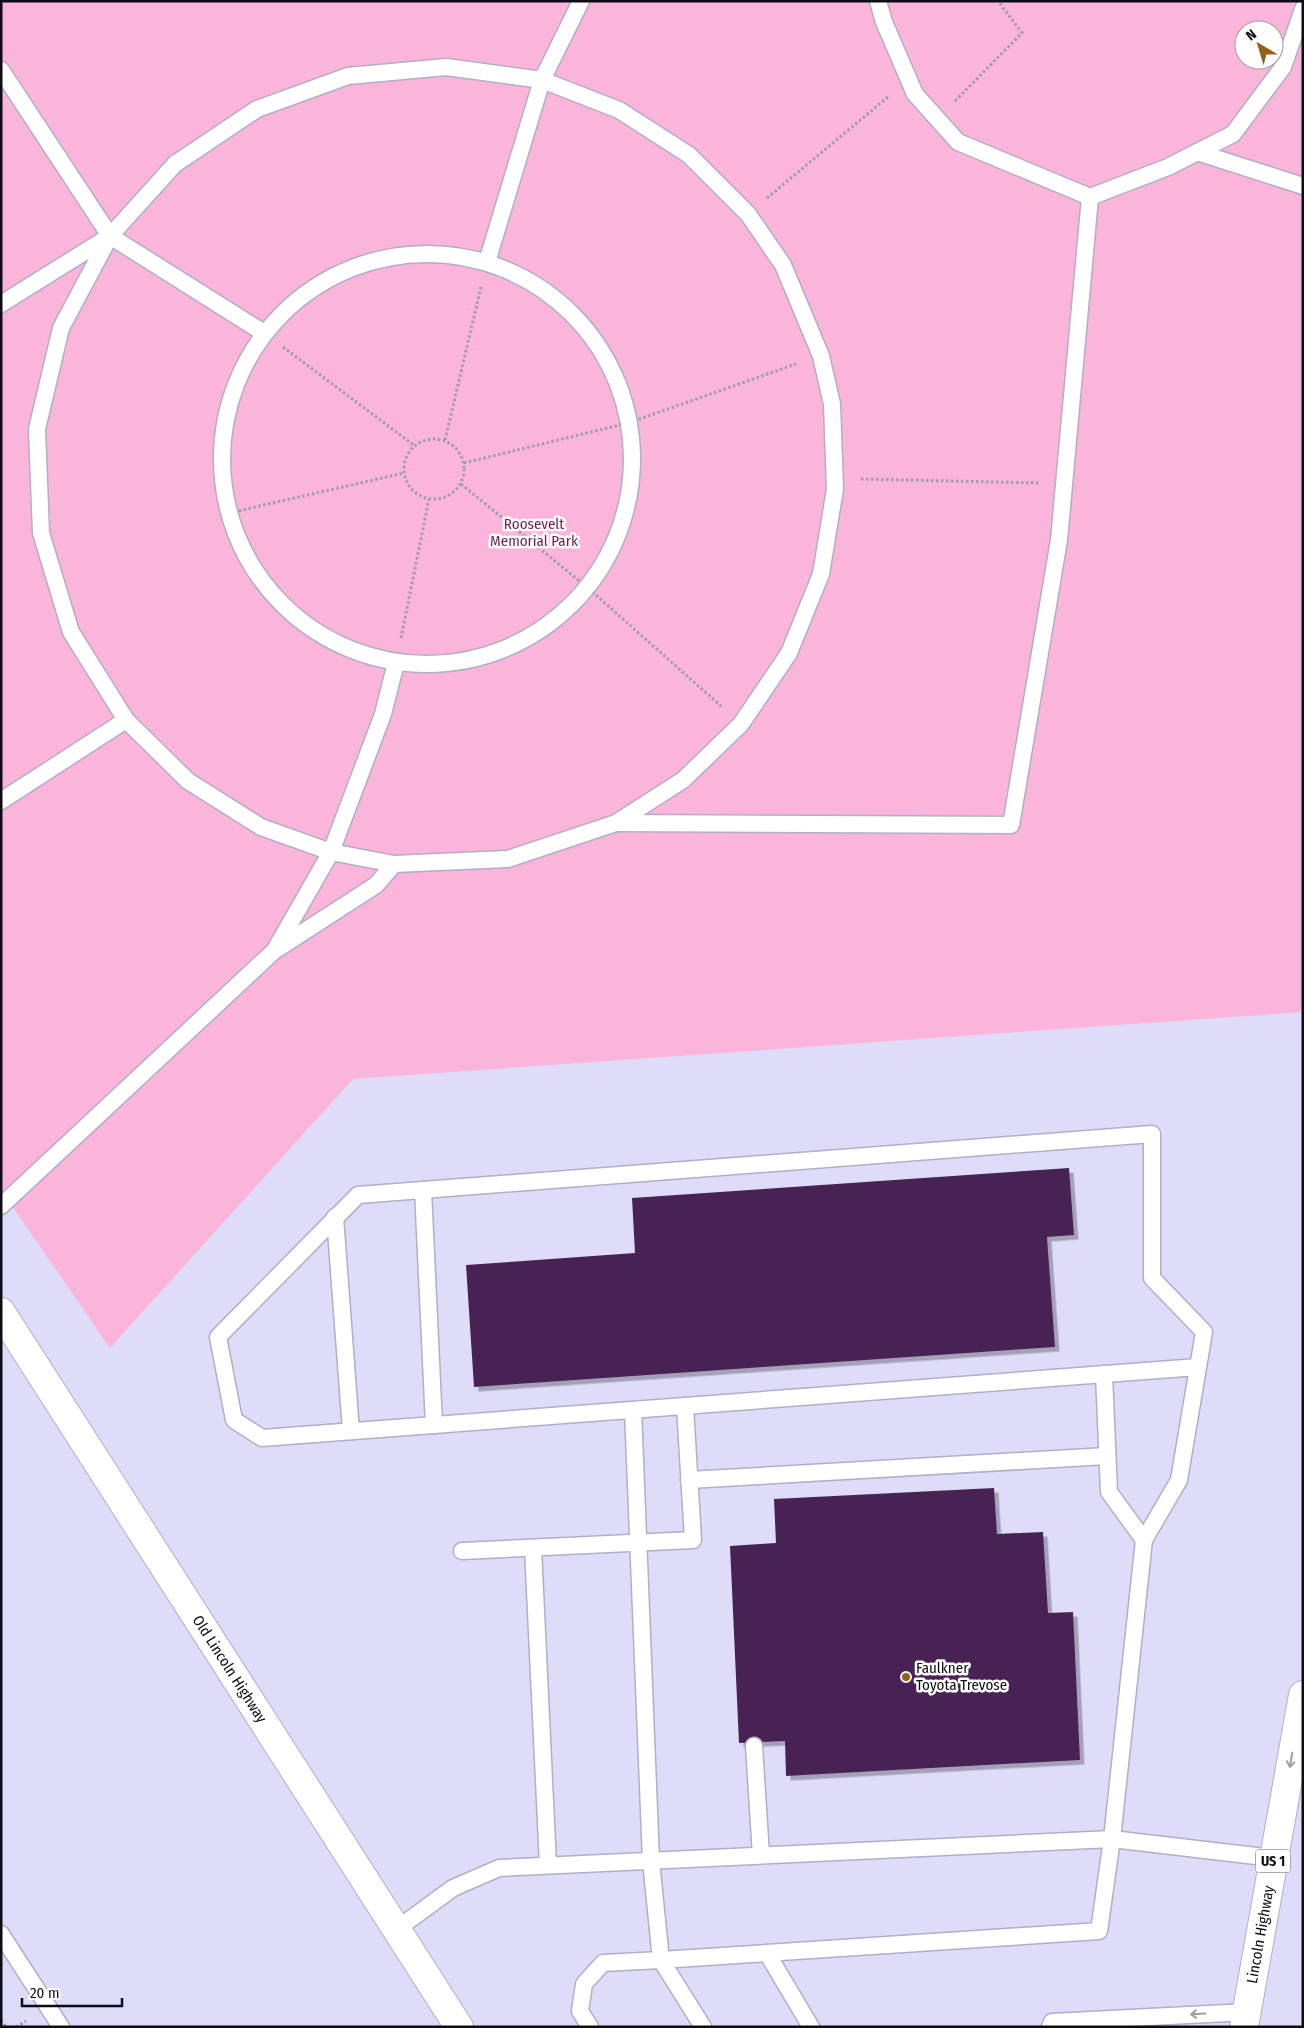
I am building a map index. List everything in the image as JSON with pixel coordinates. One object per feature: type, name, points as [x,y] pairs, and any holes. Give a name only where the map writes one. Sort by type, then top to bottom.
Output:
[{"type":"main road","name":"Old Lincoln Highway","points":[[4,1322],[396,1930],[452,2021]]},
{"type":"main road","name":"Lincoln Highway","points":[[1245,2019],[1303,1695]]},
{"type":"lane","points":[[878,1],[884,22],[915,94],[958,142],[1090,197],[1168,167],[1233,134],[1283,67],[1303,9]]},
{"type":"lane","points":[[487,262],[542,80],[577,4]]},
{"type":"lane","points":[[446,66],[542,80],[620,110],[689,155],[748,214],[783,265],[821,356],[832,404],[835,479],[821,574],[789,653],[741,724],[683,780],[616,823],[508,859],[394,864],[330,852],[261,826],[188,780],[126,720],[71,632],[41,533],[38,429],[61,328],[110,236],[175,164],[256,109],[348,76],[446,66]]},
{"type":"lane","points":[[1,70],[110,236],[264,333]]},
{"type":"lane","points":[[1197,152],[1303,186]]},
{"type":"lane","points":[[616,823],[1011,825],[1059,540],[1090,197]]},
{"type":"lane","points":[[1,304],[110,236]]},
{"type":"lane","points":[[439,253],[487,262],[532,282],[572,313],[604,352],[624,398],[633,447],[630,497],[614,545],[588,588],[552,623],[509,649],[460,663],[396,663],[377,660],[323,639],[277,602],[243,555],[229,513],[220,444],[232,390],[264,333],[302,295],[344,270],[390,256],[439,253]]},
{"type":"lane","points":[[274,951],[330,852],[383,714],[396,663]]},
{"type":"lane","points":[[1,801],[126,720]]},
{"type":"lane","points":[[1,1206],[274,951],[376,885],[394,864]]},
{"type":"lane","points":[[590,2027],[580,2011],[584,1984],[603,1963],[1099,1931],[1112,1839],[1144,1540],[1179,1480],[1204,1332],[1152,1278],[1152,1134],[358,1196],[335,1217],[218,1337],[234,1420],[262,1438],[1198,1367]]},
{"type":"lane","points":[[423,1190],[434,1425]]},
{"type":"lane","points":[[335,1217],[351,1431]]},
{"type":"lane","points":[[1104,1374],[1109,1492],[1144,1540]]},
{"type":"lane","points":[[462,1551],[693,1540],[685,1406]]},
{"type":"lane","points":[[633,1410],[651,1861],[661,1960],[702,2027]]},
{"type":"lane","points":[[689,1480],[1107,1456]]},
{"type":"lane","points":[[533,1548],[548,1865]]},
{"type":"lane","points":[[754,1746],[761,1855]]},
{"type":"lane","points":[[396,1930],[453,1888],[499,1868],[1112,1839],[1274,1858]]},
{"type":"lane","points":[[1,1934],[61,2027]]},
{"type":"lane","points":[[767,1953],[811,2027]]},
{"type":"lane","points":[[1050,2027],[1052,2022],[1245,2019]]},
{"type":"path","points":[[938,120],[1022,33],[998,1]]},
{"type":"path","points":[[748,214],[908,79]]},
{"type":"path","points":[[445,440],[487,262]]},
{"type":"path","points":[[264,333],[415,446]]},
{"type":"path","points":[[464,463],[628,423],[821,356]]},
{"type":"path","points":[[434,438],[445,440],[460,453],[464,463],[464,474],[461,484],[447,496],[428,499],[412,490],[404,473],[408,454],[415,446],[434,438]]},
{"type":"path","points":[[229,513],[404,473]]},
{"type":"path","points":[[835,479],[1064,484]]},
{"type":"path","points":[[461,484],[588,588],[741,724]]},
{"type":"path","points":[[396,663],[428,499]]},
{"type":"path","points":[[1,2020],[6,2027]]},
{"type":"green space","name":"Roosevelt Memorial Park","points":[[1,1],[1303,1],[1303,1012],[353,1079],[110,1348],[1,1190]]},
{"type":"building","points":[[1069,1168],[1074,1235],[1047,1237],[1055,1347],[474,1387],[466,1265],[635,1253],[632,1198]]},
{"type":"building","name":"Faulkner Toyota Trevose","points":[[994,1488],[997,1534],[1043,1532],[1048,1613],[1073,1612],[1080,1760],[786,1776],[785,1741],[739,1743],[730,1546],[776,1543],[774,1499]]},
{"type":"place","name":"Faulkner Toyota Trevose","points":[[906,1677]]}]
